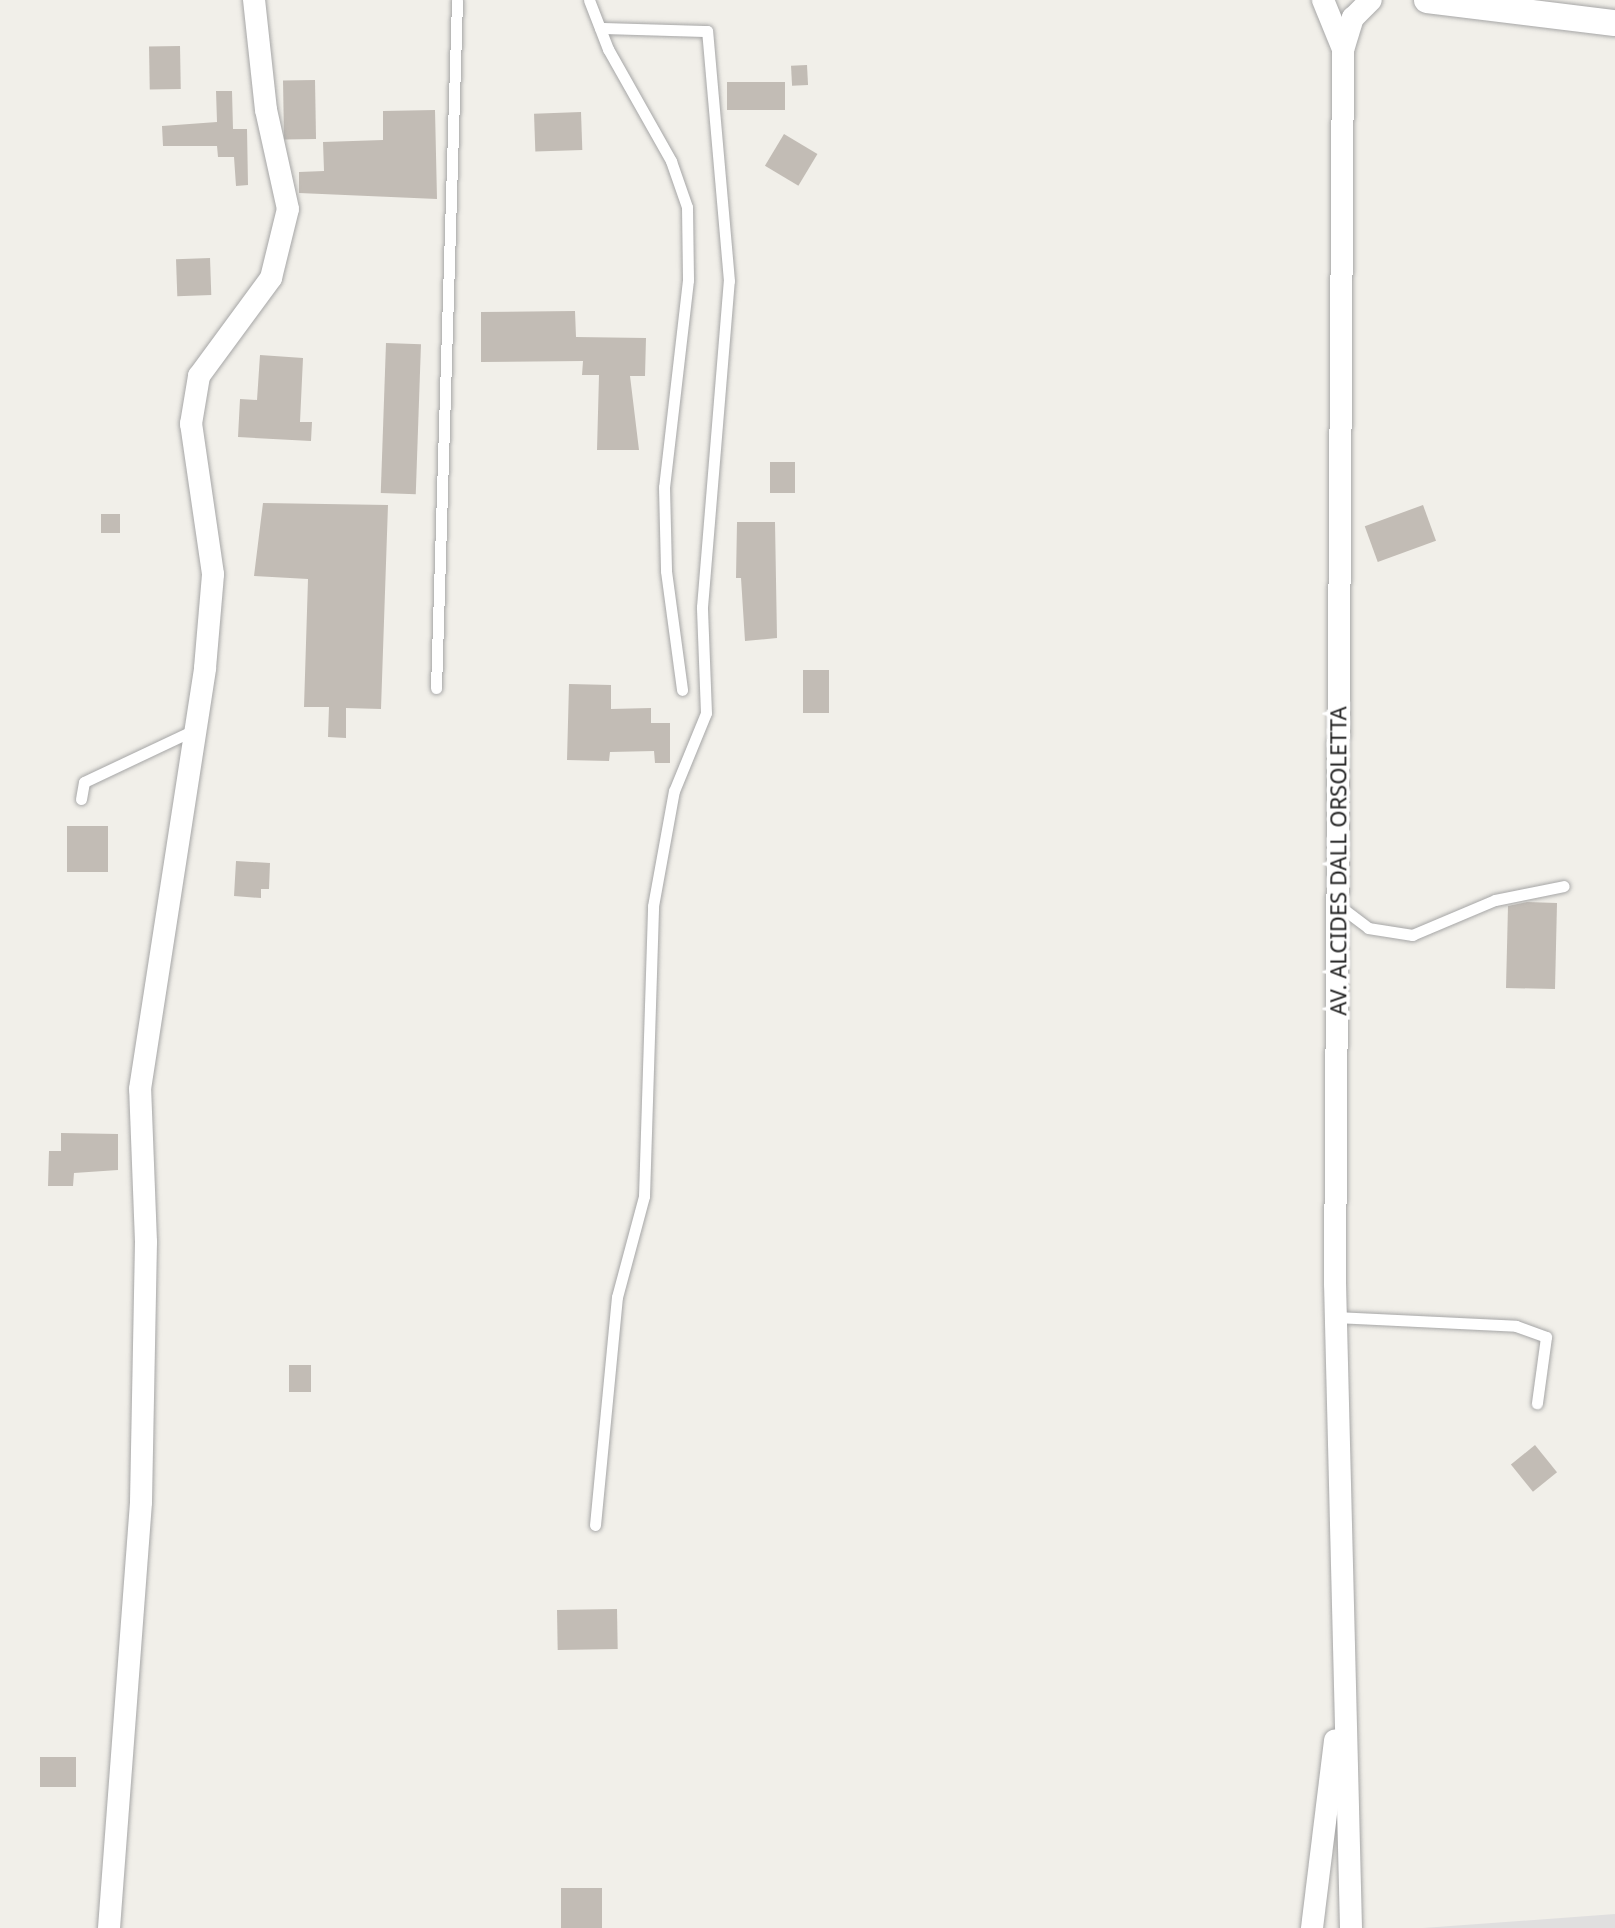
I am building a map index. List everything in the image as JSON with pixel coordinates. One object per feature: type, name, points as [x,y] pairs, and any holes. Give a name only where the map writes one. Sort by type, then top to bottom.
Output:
[{"type":"street","points":[[109,1928],[141,1502],[146,1242],[140,1089],[194,730],[213,574],[191,424],[199,376],[271,278],[288,209],[266,110],[254,0]]},
{"type":"street","points":[[1323,0],[1343,50]]},
{"type":"street","points":[[1343,50],[1353,18],[1371,0]]},
{"type":"street","points":[[1427,0],[1513,6],[1603,23]]},
{"type":"street","points":[[1565,0],[1603,23]]},
{"type":"street","name":"AV. ALCIDES DALL ORSOLETTA","points":[[1341,1671],[1335,1317],[1343,50]]},
{"type":"street","points":[[1312,1928],[1341,1671]]},
{"type":"street","points":[[1341,1671],[1351,1928]]},
{"type":"lane","points":[[436,688],[457,0]]},
{"type":"lane","points":[[589,0],[600,28],[671,161],[687,207],[688,280],[664,487],[666,571],[682,690]]},
{"type":"lane","points":[[595,1525],[617,1297],[644,1196],[653,906],[674,791],[706,713],[702,607],[729,281],[707,31],[600,28]]},
{"type":"lane","points":[[81,799],[84,782],[194,730]]},
{"type":"lane","points":[[1337,905],[1368,928],[1412,935],[1495,900],[1564,886]]},
{"type":"lane","points":[[1335,1317],[1516,1326],[1546,1337],[1537,1403]]},
{"type":"shaded area","points":[[1615,1914],[1615,1928],[1423,1928]]},
{"type":"building","points":[[180,46],[181,89],[150,90],[149,47]]},
{"type":"building","points":[[807,65],[808,85],[792,86],[791,66]]},
{"type":"building","points":[[315,80],[316,139],[284,140],[283,81]]},
{"type":"building","points":[[727,82],[785,82],[785,110],[727,110]]},
{"type":"building","points":[[216,91],[232,91],[233,129],[247,129],[248,185],[236,186],[234,157],[218,157],[217,146],[163,146],[162,126],[217,122]]},
{"type":"building","points":[[435,110],[437,199],[299,193],[299,172],[324,171],[323,142],[383,140],[383,111]]},
{"type":"building","points":[[581,112],[582,150],[535,152],[534,114]]},
{"type":"building","points":[[784,134],[817,154],[798,186],[765,166]]},
{"type":"building","points":[[210,258],[211,295],[177,296],[176,259]]},
{"type":"building","points":[[575,311],[576,337],[646,338],[645,376],[630,376],[639,450],[597,450],[599,375],[582,375],[583,361],[481,362],[481,312]]},
{"type":"building","points":[[386,343],[421,344],[416,494],[381,493]]},
{"type":"building","points":[[260,355],[303,358],[300,422],[312,422],[311,441],[238,437],[240,399],[257,400]]},
{"type":"building","points":[[770,462],[795,462],[795,493],[770,493]]},
{"type":"building","points":[[263,503],[388,505],[381,709],[346,708],[346,738],[328,737],[329,707],[304,707],[308,579],[254,576]]},
{"type":"building","points":[[1423,505],[1436,541],[1378,562],[1365,526]]},
{"type":"building","points":[[101,514],[120,514],[120,533],[101,533]]},
{"type":"building","points":[[737,522],[775,522],[777,638],[745,641],[741,578],[736,578]]},
{"type":"building","points":[[803,670],[829,670],[829,713],[803,713]]},
{"type":"building","points":[[569,684],[611,685],[611,709],[651,708],[651,723],[670,723],[670,763],[655,763],[654,751],[610,752],[609,761],[567,760]]},
{"type":"building","points":[[67,826],[108,826],[108,872],[67,872]]},
{"type":"building","points":[[236,861],[270,863],[269,889],[261,889],[261,898],[234,896]]},
{"type":"building","points":[[1527,902],[1557,903],[1555,989],[1506,988],[1508,906]]},
{"type":"building","points":[[61,1133],[118,1134],[118,1170],[74,1173],[73,1186],[48,1186],[49,1151],[61,1151]]},
{"type":"building","points":[[289,1365],[311,1365],[311,1392],[289,1392]]},
{"type":"building","points":[[1535,1445],[1557,1472],[1533,1492],[1511,1465]]},
{"type":"building","points":[[617,1609],[618,1649],[558,1650],[557,1610]]},
{"type":"building","points":[[40,1757],[76,1757],[76,1787],[40,1787]]},
{"type":"building","points":[[561,1888],[602,1888],[602,1928],[561,1928]]}]
